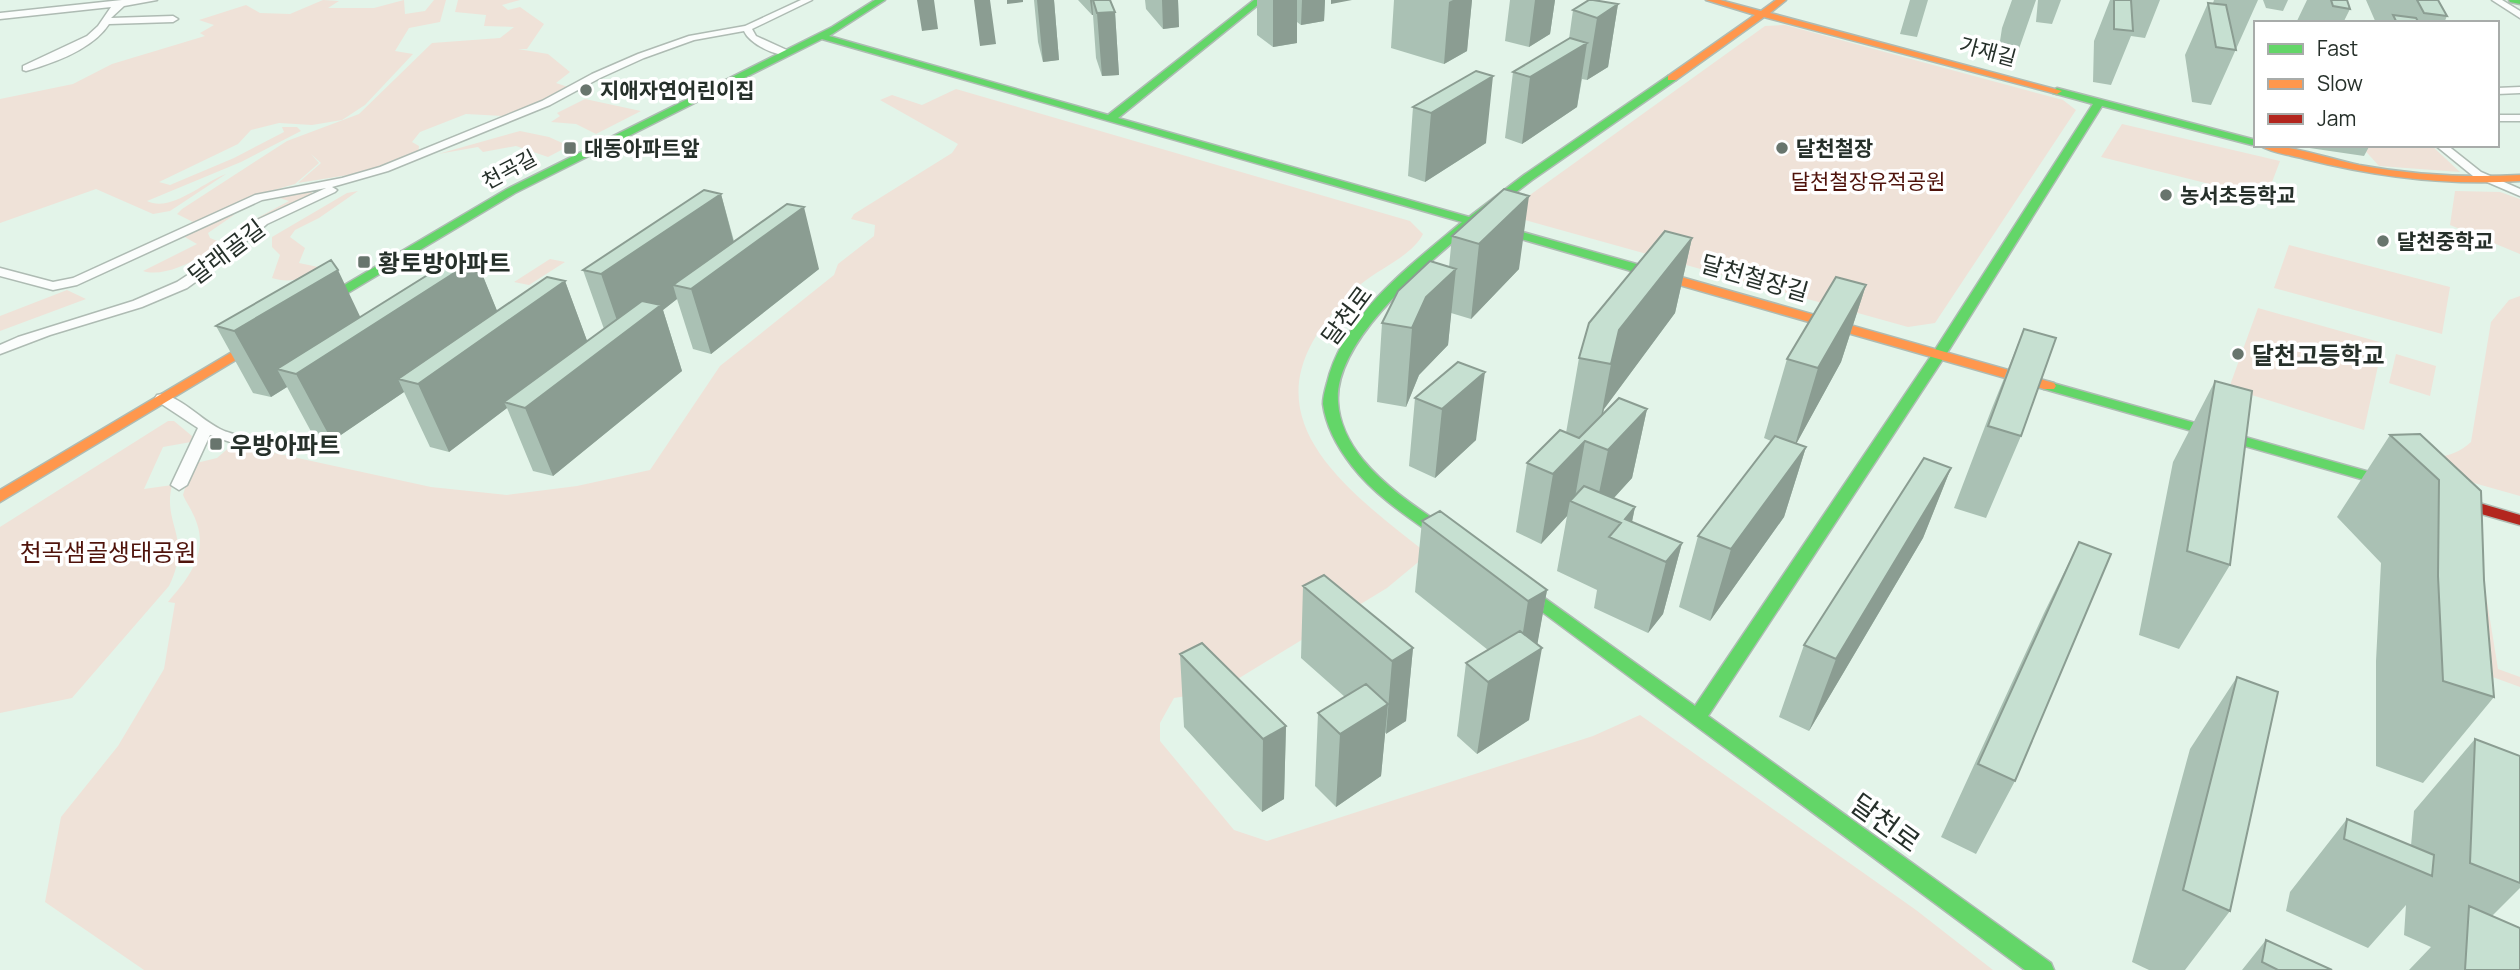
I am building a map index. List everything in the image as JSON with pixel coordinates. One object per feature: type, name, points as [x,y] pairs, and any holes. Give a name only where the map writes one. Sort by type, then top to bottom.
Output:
[{"type":"street","points":[[0,16],[153,0]]},
{"type":"street","points":[[808,0],[747,28],[752,38],[779,57],[825,48],[864,49]]},
{"type":"street","points":[[779,57],[862,14],[881,0]]},
{"type":"street","points":[[1111,118],[1260,0]]},
{"type":"street","name":"가재길","points":[[1710,0],[2254,142]]},
{"type":"street","name":"달천로","points":[[1461,547],[1375,482],[1338,430],[1330,400],[1334,373],[1358,332],[1387,297],[1473,220],[1782,0]]},
{"type":"street","points":[[2496,0],[2520,16]]},
{"type":"street","points":[[2513,0],[2520,1]]},
{"type":"street","points":[[26,68],[89,39],[103,26],[106,15],[122,3]]},
{"type":"street","points":[[862,14],[851,29],[855,42],[864,49]]},
{"type":"street","points":[[104,21],[173,19]]},
{"type":"street","name":"달래골길","points":[[0,350],[169,291],[206,269],[273,216],[546,103],[641,56],[692,38],[747,28]]},
{"type":"street","points":[[820,36],[864,49]]},
{"type":"street","name":"달천철장길","points":[[864,49],[2415,489]]},
{"type":"street","name":"천곡길","points":[[306,312],[511,191],[779,57]]},
{"type":"street","points":[[2499,91],[2520,90]]},
{"type":"street","points":[[1697,718],[1940,353],[2099,102]]},
{"type":"street","points":[[2499,118],[2520,118]]},
{"type":"street","points":[[2272,147],[2391,175],[2490,182],[2520,178]]},
{"type":"street","points":[[2443,147],[2490,182],[2520,194]]},
{"type":"street","name":"달래골길","points":[[0,272],[43,284],[65,284],[259,197],[370,174]]},
{"type":"street","points":[[1406,201],[1430,214],[1440,223],[1445,235],[1441,249]]},
{"type":"street","points":[[1441,249],[1486,237],[1548,242]]},
{"type":"street","points":[[0,497],[270,333]]},
{"type":"street","points":[[0,338],[16,343]]},
{"type":"street","points":[[162,398],[181,406],[205,429],[233,438]]},
{"type":"street","points":[[179,485],[205,429]]},
{"type":"street","points":[[2441,497],[2520,520]]},
{"type":"street","name":"달천로","points":[[1505,579],[2043,970]]},
{"type":"green space","points":[[323,0],[339,1],[328,8],[374,8],[404,0],[405,14],[425,11],[434,0],[446,0],[440,22],[409,28],[395,51],[413,54],[365,105],[342,120],[312,125],[279,123],[251,130],[238,144],[159,182],[170,185],[234,158],[284,132],[282,127],[297,127],[301,131],[241,162],[147,201],[156,204],[176,200],[226,174],[170,211],[153,214],[96,189],[0,223],[0,99],[73,84],[112,64],[205,36],[200,33],[214,25],[199,20],[246,5],[260,13],[290,14]]},
{"type":"green space","points":[[458,0],[520,0],[502,5],[508,10],[520,7],[544,24],[527,49],[518,49],[548,54],[570,72],[556,83],[568,87],[530,107],[503,116],[466,114],[420,132],[412,142],[419,146],[418,154],[367,172],[298,183],[321,163],[311,154],[319,163],[295,184],[253,196],[195,223],[177,214],[287,141],[359,114],[432,43],[500,38],[514,27],[484,26],[486,15],[455,12]]},
{"type":"green space","name":"달천철장유적공원","points":[[1785,25],[2063,100],[2076,110],[1935,323],[1908,327],[1518,218],[1512,208],[1765,26]]},
{"type":"green space","points":[[956,89],[1410,221],[1423,234],[1404,255],[1361,284],[1323,326],[1303,365],[1299,400],[1308,434],[1328,465],[1357,495],[1428,554],[1387,588],[1218,691],[1174,698],[1160,723],[1160,741],[1234,830],[1267,841],[1593,736],[1640,715],[1916,910],[1993,970],[144,970],[45,902],[61,817],[118,746],[164,669],[175,603],[168,602],[191,572],[199,551],[198,527],[183,495],[192,464],[217,458],[233,444],[431,487],[507,495],[577,486],[650,470],[720,366],[834,275],[838,264],[874,236],[875,225],[851,219],[854,214],[952,153],[958,144],[880,100],[892,95],[922,105]]},
{"type":"green space","points":[[585,99],[641,111],[596,134],[576,124],[551,122],[560,116],[557,113]]},
{"type":"green space","points":[[2122,124],[2280,161],[2266,198],[2101,157]]},
{"type":"green space","points":[[520,131],[549,137],[569,146],[548,157],[516,146],[483,152],[478,147],[438,154]]},
{"type":"green space","points":[[2362,147],[2433,147],[2460,172],[2379,166]]},
{"type":"green space","points":[[310,189],[313,194],[262,219],[185,265],[156,273],[143,271],[197,244],[183,236],[229,214],[234,215],[208,233],[210,238],[220,242],[235,235],[231,232],[289,201],[273,196]]},
{"type":"green space","points":[[358,191],[319,218],[295,230],[290,237],[305,248],[299,263],[323,268],[298,279],[272,278],[280,255],[272,247],[272,237],[347,193]]},
{"type":"green space","points":[[2455,191],[2500,192],[2520,199],[2520,254],[2450,225]]},
{"type":"green space","points":[[2289,245],[2450,287],[2442,334],[2274,288]]},
{"type":"green space","points":[[550,259],[565,262],[529,285],[514,282]]},
{"type":"green space","points":[[67,290],[86,299],[0,331],[0,316]]},
{"type":"green space","points":[[2520,296],[2520,496],[2396,461],[2445,456],[2471,442],[2491,322],[2509,300]]},
{"type":"green space","points":[[2258,308],[2383,343],[2364,430],[2229,388]]},
{"type":"green space","points":[[2396,354],[2436,366],[2430,396],[2389,383]]},
{"type":"green space","name":"천곡샘골생태공원","points":[[168,421],[174,421],[192,436],[191,442],[163,447],[144,489],[172,485],[171,511],[178,555],[169,586],[72,698],[0,713],[0,527]]},
{"type":"green space","points":[[2469,570],[2486,595],[2498,669],[2520,677],[2520,687],[2468,668]]},
{"type":"building","points":[[1093,0],[1110,0],[1115,12],[1097,13]]},
{"type":"building","points":[[1589,0],[1618,4],[1597,18],[1573,10]]},
{"type":"building","points":[[2114,0],[2131,0],[2133,31],[2114,29]]},
{"type":"building","points":[[2331,0],[2347,0],[2350,9],[2333,6]]},
{"type":"building","points":[[2417,0],[2438,0],[2447,16],[2424,13]]},
{"type":"building","points":[[2208,3],[2226,5],[2236,50],[2216,47]]},
{"type":"building","points":[[2393,15],[2416,18],[2418,21],[2396,21]]},
{"type":"building","points":[[1570,38],[1587,43],[1530,77],[1513,72]]},
{"type":"building","points":[[1476,71],[1493,76],[1431,113],[1413,107]]},
{"type":"building","points":[[1504,189],[1529,196],[1479,244],[1452,236]]},
{"type":"building","points":[[704,190],[721,194],[601,274],[583,270]]},
{"type":"building","points":[[787,204],[804,207],[691,289],[673,285]]},
{"type":"building","points":[[1665,231],[1692,238],[1619,330],[1611,364],[1579,358],[1589,323]]},
{"type":"building","points":[[458,256],[476,259],[296,374],[277,369]]},
{"type":"building","points":[[331,260],[338,270],[234,331],[216,326]]},
{"type":"building","points":[[1430,261],[1456,269],[1426,297],[1412,328],[1382,323],[1398,291]]},
{"type":"building","points":[[547,277],[565,281],[418,384],[398,379]]},
{"type":"building","points":[[1836,277],[1866,285],[1818,368],[1787,359]]},
{"type":"building","points":[[642,301],[661,305],[525,408],[504,402]]},
{"type":"building","points":[[2024,329],[2056,338],[2021,436],[1988,426]]},
{"type":"building","points":[[1458,362],[1485,372],[1442,409],[1415,398]]},
{"type":"building","points":[[2215,381],[2252,391],[2230,565],[2187,551]]},
{"type":"building","points":[[1619,398],[1647,409],[1608,450],[1585,441],[1553,474],[1527,463],[1560,430],[1579,438]]},
{"type":"building","points":[[2420,434],[2481,491],[2484,580],[2494,697],[2443,681],[2438,576],[2439,480],[2390,435]]},
{"type":"building","points":[[1775,436],[1806,447],[1731,549],[1698,536]]},
{"type":"building","points":[[1924,458],[1951,468],[1836,659],[1804,645]]},
{"type":"building","points":[[1584,486],[1635,507],[1625,519],[1682,543],[1666,562],[1609,537],[1621,523],[1570,501]]},
{"type":"building","points":[[1440,511],[1547,590],[1528,601],[1422,521]]},
{"type":"building","points":[[2079,542],[2111,554],[2015,781],[1978,764]]},
{"type":"building","points":[[1324,575],[1413,648],[1392,661],[1303,586]]},
{"type":"building","points":[[1520,631],[1542,648],[1488,682],[1466,663]]},
{"type":"building","points":[[1202,643],[1286,726],[1263,739],[1180,654]]},
{"type":"building","points":[[2237,677],[2278,692],[2230,911],[2183,890]]},
{"type":"building","points":[[1366,684],[1388,704],[1340,734],[1318,713]]},
{"type":"building","points":[[2475,739],[2520,756],[2520,883],[2470,863]]},
{"type":"building","points":[[2347,819],[2434,855],[2432,876],[2344,839]]},
{"type":"building","points":[[2469,906],[2520,928],[2520,970],[2465,970]]},
{"type":"building","points":[[2266,940],[2332,970],[2278,970],[2262,962]]},
{"type":"traffic: fast","points":[[321,303],[511,191],[835,29],[881,0]]},
{"type":"traffic: fast","points":[[1111,118],[1260,0]]},
{"type":"traffic: fast","points":[[2513,0],[2520,1]]},
{"type":"traffic: fast","points":[[820,36],[1674,279]]},
{"type":"traffic: fast","points":[[1448,537],[1374,481],[1344,445],[1335,424],[1330,401],[1339,361],[1369,316],[1414,269],[1469,222],[1528,177],[1672,78]]},
{"type":"traffic: fast","points":[[2057,91],[2254,142]]},
{"type":"traffic: fast","points":[[1697,718],[1940,353],[2099,102]]},
{"type":"traffic: fast","points":[[2049,386],[2392,483]]},
{"type":"traffic: fast","points":[[1519,588],[2043,970]]},
{"type":"traffic: slow","points":[[1710,0],[2057,91]]},
{"type":"traffic: slow","points":[[1672,78],[1782,0]]},
{"type":"traffic: slow","points":[[2272,147],[2359,168],[2422,178],[2520,178]]},
{"type":"traffic: slow","points":[[1674,279],[2049,386]]},
{"type":"traffic: slow","points":[[0,497],[259,340]]},
{"type":"traffic: jam","points":[[2452,500],[2520,520]]},
{"type":"place","name":"지애자연어린이집","points":[[586,90]]},
{"type":"place","name":"대동아파트앞","points":[[570,148]]},
{"type":"place","name":"달천철장","points":[[1782,148]]},
{"type":"place","name":"농서초등학교","points":[[2166,195]]},
{"type":"place","name":"달천중학교","points":[[2383,241]]},
{"type":"place","name":"황토방아파트","points":[[364,262]]},
{"type":"place","name":"달천고등학교","points":[[2238,354]]},
{"type":"place","name":"우방아파트","points":[[216,444]]}]
